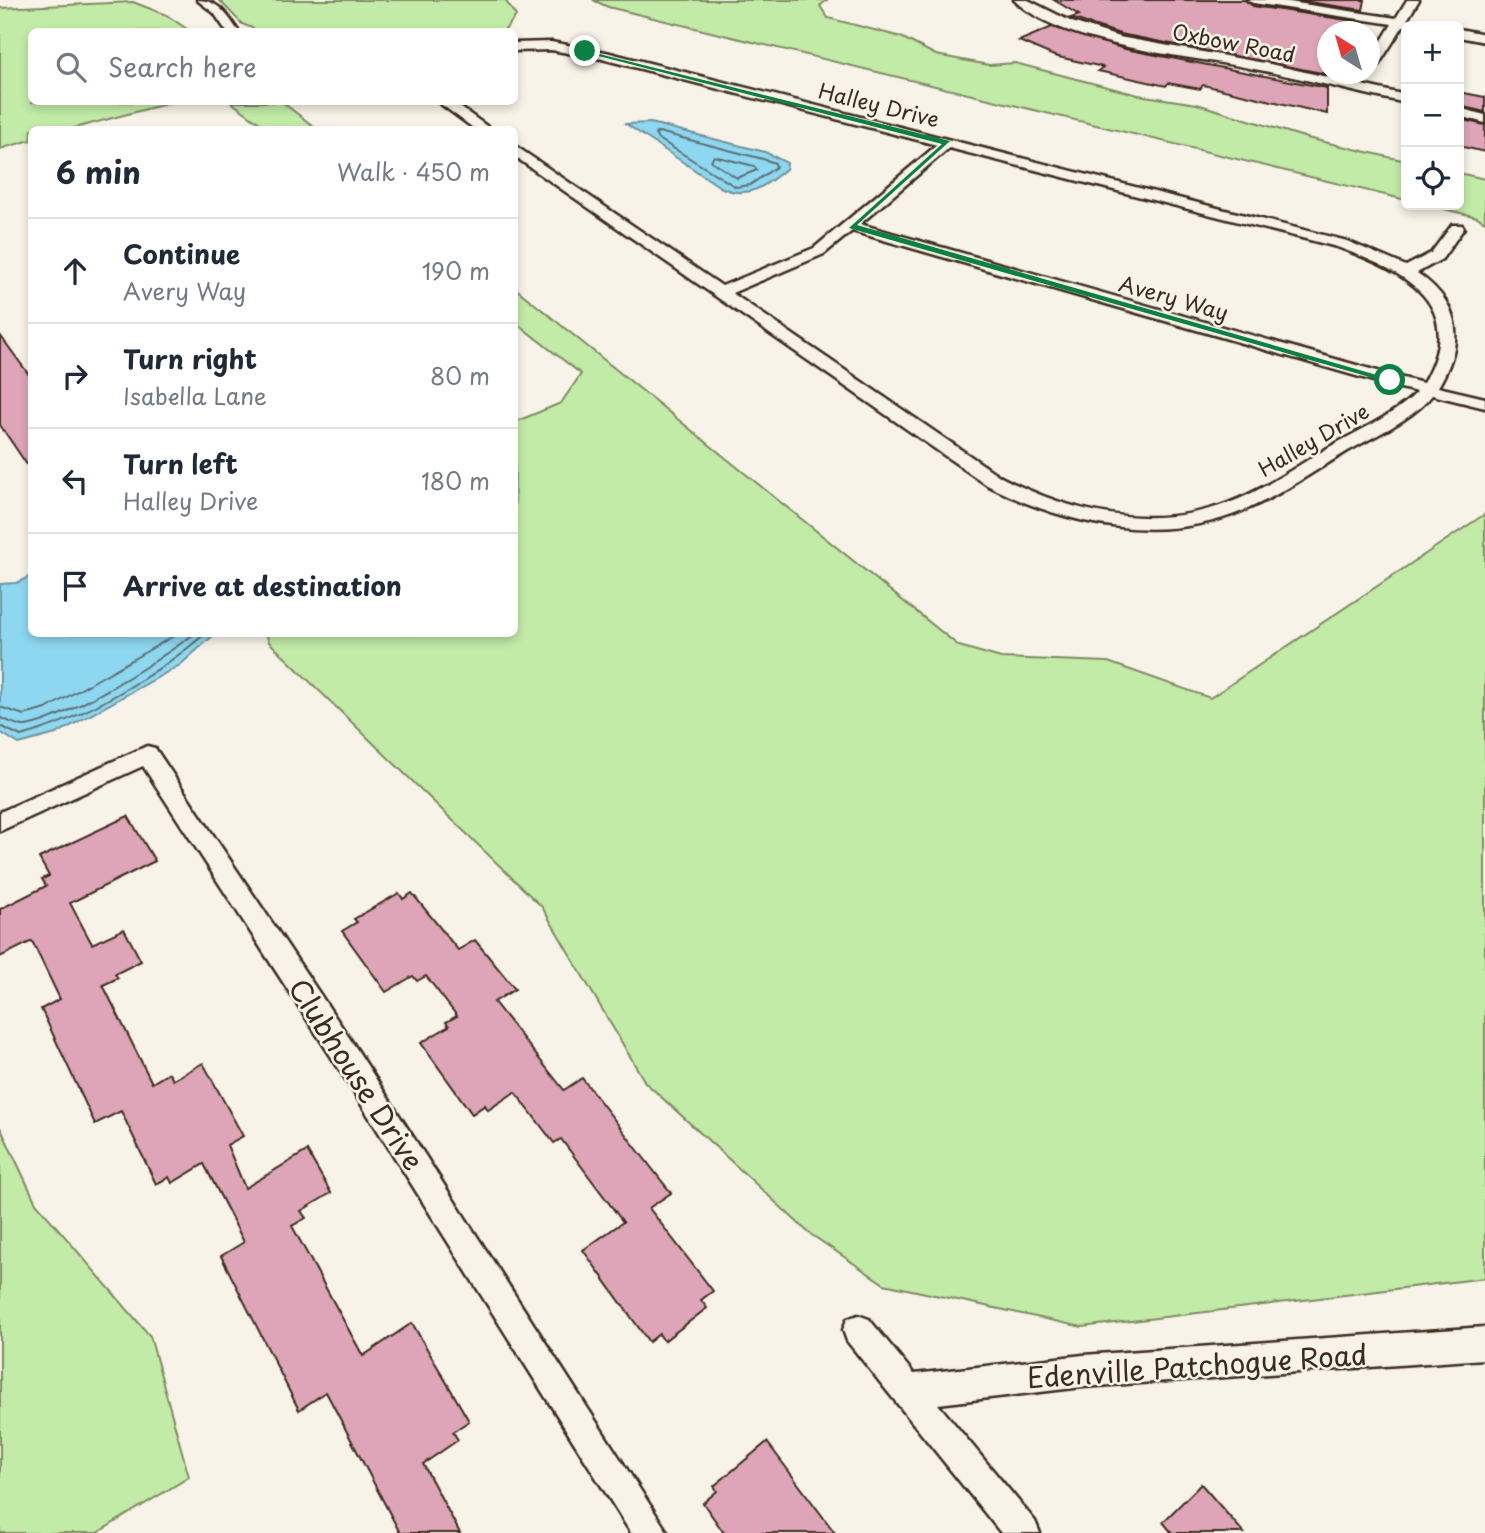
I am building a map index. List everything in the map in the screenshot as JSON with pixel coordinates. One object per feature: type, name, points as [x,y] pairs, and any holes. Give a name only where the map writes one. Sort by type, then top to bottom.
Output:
[{"type":"street","points":[[203,0],[218,11],[230,28]]},
{"type":"street","name":"Oxbow Road","points":[[1020,0],[1062,23],[1134,44],[1223,59],[1401,98]]},
{"type":"street","points":[[1253,0],[1401,22]]},
{"type":"street","points":[[1402,21],[1413,0]]},
{"type":"street","points":[[1380,54],[1401,23]]},
{"type":"street","points":[[1464,34],[1485,38]]},
{"type":"street","name":"Halley Drive","points":[[518,47],[559,47],[603,55],[1342,244],[1405,271],[1438,301],[1450,322],[1449,346],[1430,389],[1405,409],[1237,507],[1177,522],[1108,520],[1045,505],[994,481],[518,152]]},
{"type":"street","points":[[449,105],[480,126]]},
{"type":"street","points":[[1464,113],[1485,119]]},
{"type":"street","points":[[719,292],[802,260],[852,226],[947,143]]},
{"type":"street","name":"Avery Way","points":[[852,226],[1390,380],[1485,403]]},
{"type":"street","points":[[1405,271],[1427,265],[1440,255],[1457,228]]},
{"type":"street","name":"Clubhouse Drive","points":[[0,822],[147,754],[350,1062],[651,1533]]},
{"type":"street","points":[[858,1330],[1023,1533]]},
{"type":"street","name":"Edenville Patchogue Road","points":[[909,1391],[1083,1371],[1485,1343]]},
{"type":"green space","points":[[219,0],[505,0],[516,16],[506,28],[252,28],[242,24]]},
{"type":"green space","points":[[593,0],[827,0],[820,6],[828,18],[901,37],[936,55],[989,65],[1015,63],[1138,95],[1197,104],[1307,138],[1401,160],[1401,199],[608,7]]},
{"type":"green space","points":[[133,2],[166,15],[186,28],[28,28],[28,105],[162,105],[82,126],[28,126],[28,141],[0,149],[0,8]]},
{"type":"green space","points":[[235,105],[286,105],[313,126],[264,126]]},
{"type":"green space","points":[[1464,174],[1485,179],[1485,222],[1477,217],[1448,210],[1464,210]]},
{"type":"green space","points":[[518,290],[959,646],[1001,658],[1108,662],[1210,698],[1485,514],[1485,1278],[1082,1327],[884,1284],[809,1233],[645,1082],[542,907],[269,642],[267,637],[518,637],[518,421],[561,403],[581,374],[518,324]]},
{"type":"green space","points":[[0,1127],[36,1203],[150,1336],[189,1477],[97,1533],[0,1533]]},
{"type":"water","points":[[651,123],[765,152],[787,163],[786,169],[755,190],[730,191],[626,124]]},
{"type":"water","points":[[28,577],[28,637],[212,637],[180,665],[56,734],[19,744],[0,732],[0,584],[16,583]]},
{"type":"building","points":[[1054,0],[1245,0],[1253,6],[1354,21],[1317,21],[1317,72],[1120,34],[1071,18],[1079,15]]},
{"type":"building","points":[[1294,0],[1365,0],[1363,10]]},
{"type":"building","points":[[1052,27],[1125,49],[1327,88],[1327,114],[1203,85],[1200,89],[1168,83],[1166,86],[1098,71],[1103,67],[1054,56],[1019,41]]},
{"type":"building","points":[[1464,93],[1485,97],[1485,112],[1464,107]]},
{"type":"building","points":[[1464,120],[1485,125],[1485,152],[1464,147]]},
{"type":"building","points":[[0,335],[28,374],[28,466],[0,425]]},
{"type":"building","points":[[128,816],[155,861],[70,903],[92,944],[124,929],[141,961],[115,974],[118,978],[103,985],[152,1083],[169,1073],[173,1080],[203,1063],[243,1136],[227,1145],[245,1188],[307,1151],[331,1193],[301,1211],[306,1218],[292,1226],[363,1356],[412,1323],[469,1421],[453,1432],[458,1440],[423,1464],[460,1533],[400,1533],[326,1392],[299,1410],[221,1256],[244,1242],[204,1164],[172,1183],[169,1177],[156,1184],[121,1111],[95,1124],[41,1009],[60,999],[32,941],[0,957],[0,909],[46,886],[42,879],[49,876],[39,858]]},
{"type":"building","points":[[399,893],[403,899],[412,893],[458,950],[475,940],[515,989],[494,1002],[564,1090],[582,1078],[671,1193],[649,1208],[713,1291],[701,1300],[707,1308],[664,1341],[659,1334],[649,1342],[583,1250],[623,1222],[561,1139],[554,1143],[515,1092],[488,1110],[485,1105],[472,1114],[421,1043],[449,1026],[446,1022],[457,1016],[426,976],[417,981],[413,976],[386,992],[342,931],[357,922],[354,919]]},
{"type":"building","points":[[767,1442],[835,1533],[724,1533],[703,1503],[717,1491],[714,1486]]},
{"type":"building","points":[[1201,1484],[1244,1533],[1172,1533],[1163,1522]]},
{"type":"route","points":[[585,51],[947,143],[852,226],[1390,380]]}]
